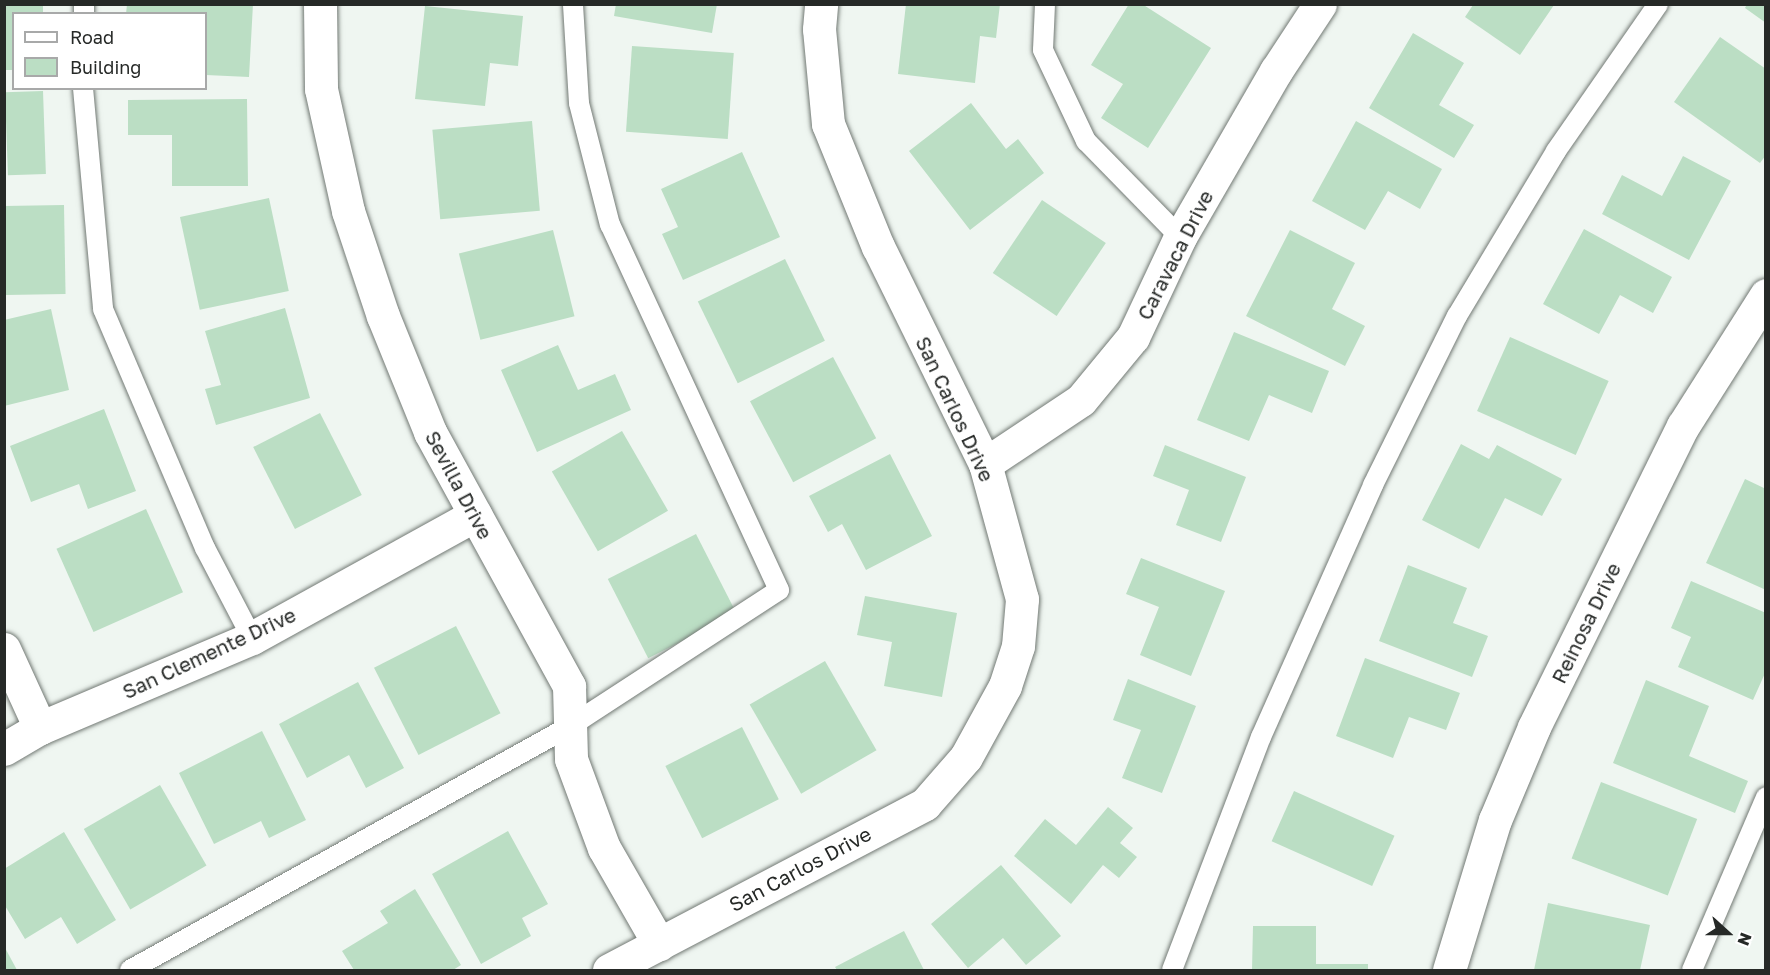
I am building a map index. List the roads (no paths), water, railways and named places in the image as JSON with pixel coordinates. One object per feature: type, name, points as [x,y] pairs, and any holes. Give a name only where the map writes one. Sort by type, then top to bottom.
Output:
[{"type":"street","name":"Sevilla Drive","points":[[320,4],[321,89],[348,211],[383,316],[430,432],[568,686],[572,724],[571,759],[604,848],[659,944]]},
{"type":"street","name":"San Carlos Drive","points":[[609,970],[925,804],[966,757],[1005,686],[1018,646],[1022,599],[985,464],[878,247],[828,124],[819,29],[821,4]]},
{"type":"street","name":"Caravaca Drive","points":[[985,464],[1081,400],[1133,337],[1180,237],[1276,71],[1320,4]]},
{"type":"street","name":"Reinosa Drive","points":[[1449,970],[1495,820],[1534,727],[1683,426],[1766,295]]},
{"type":"street","name":"San Clemente Drive","points":[[4,749],[40,728],[252,638],[475,515]]},
{"type":"street","points":[[4,649],[40,728]]},
{"type":"lane","points":[[130,970],[572,724],[779,590],[609,225],[579,103],[573,4]]},
{"type":"lane","points":[[1045,4],[1043,50],[1086,141],[1180,237]]},
{"type":"lane","points":[[1172,970],[1261,737],[1373,485],[1456,316],[1556,151],[1658,4]]},
{"type":"lane","points":[[83,90],[103,309],[205,548],[252,638]]},
{"type":"lane","points":[[1692,970],[1766,797]]}]
